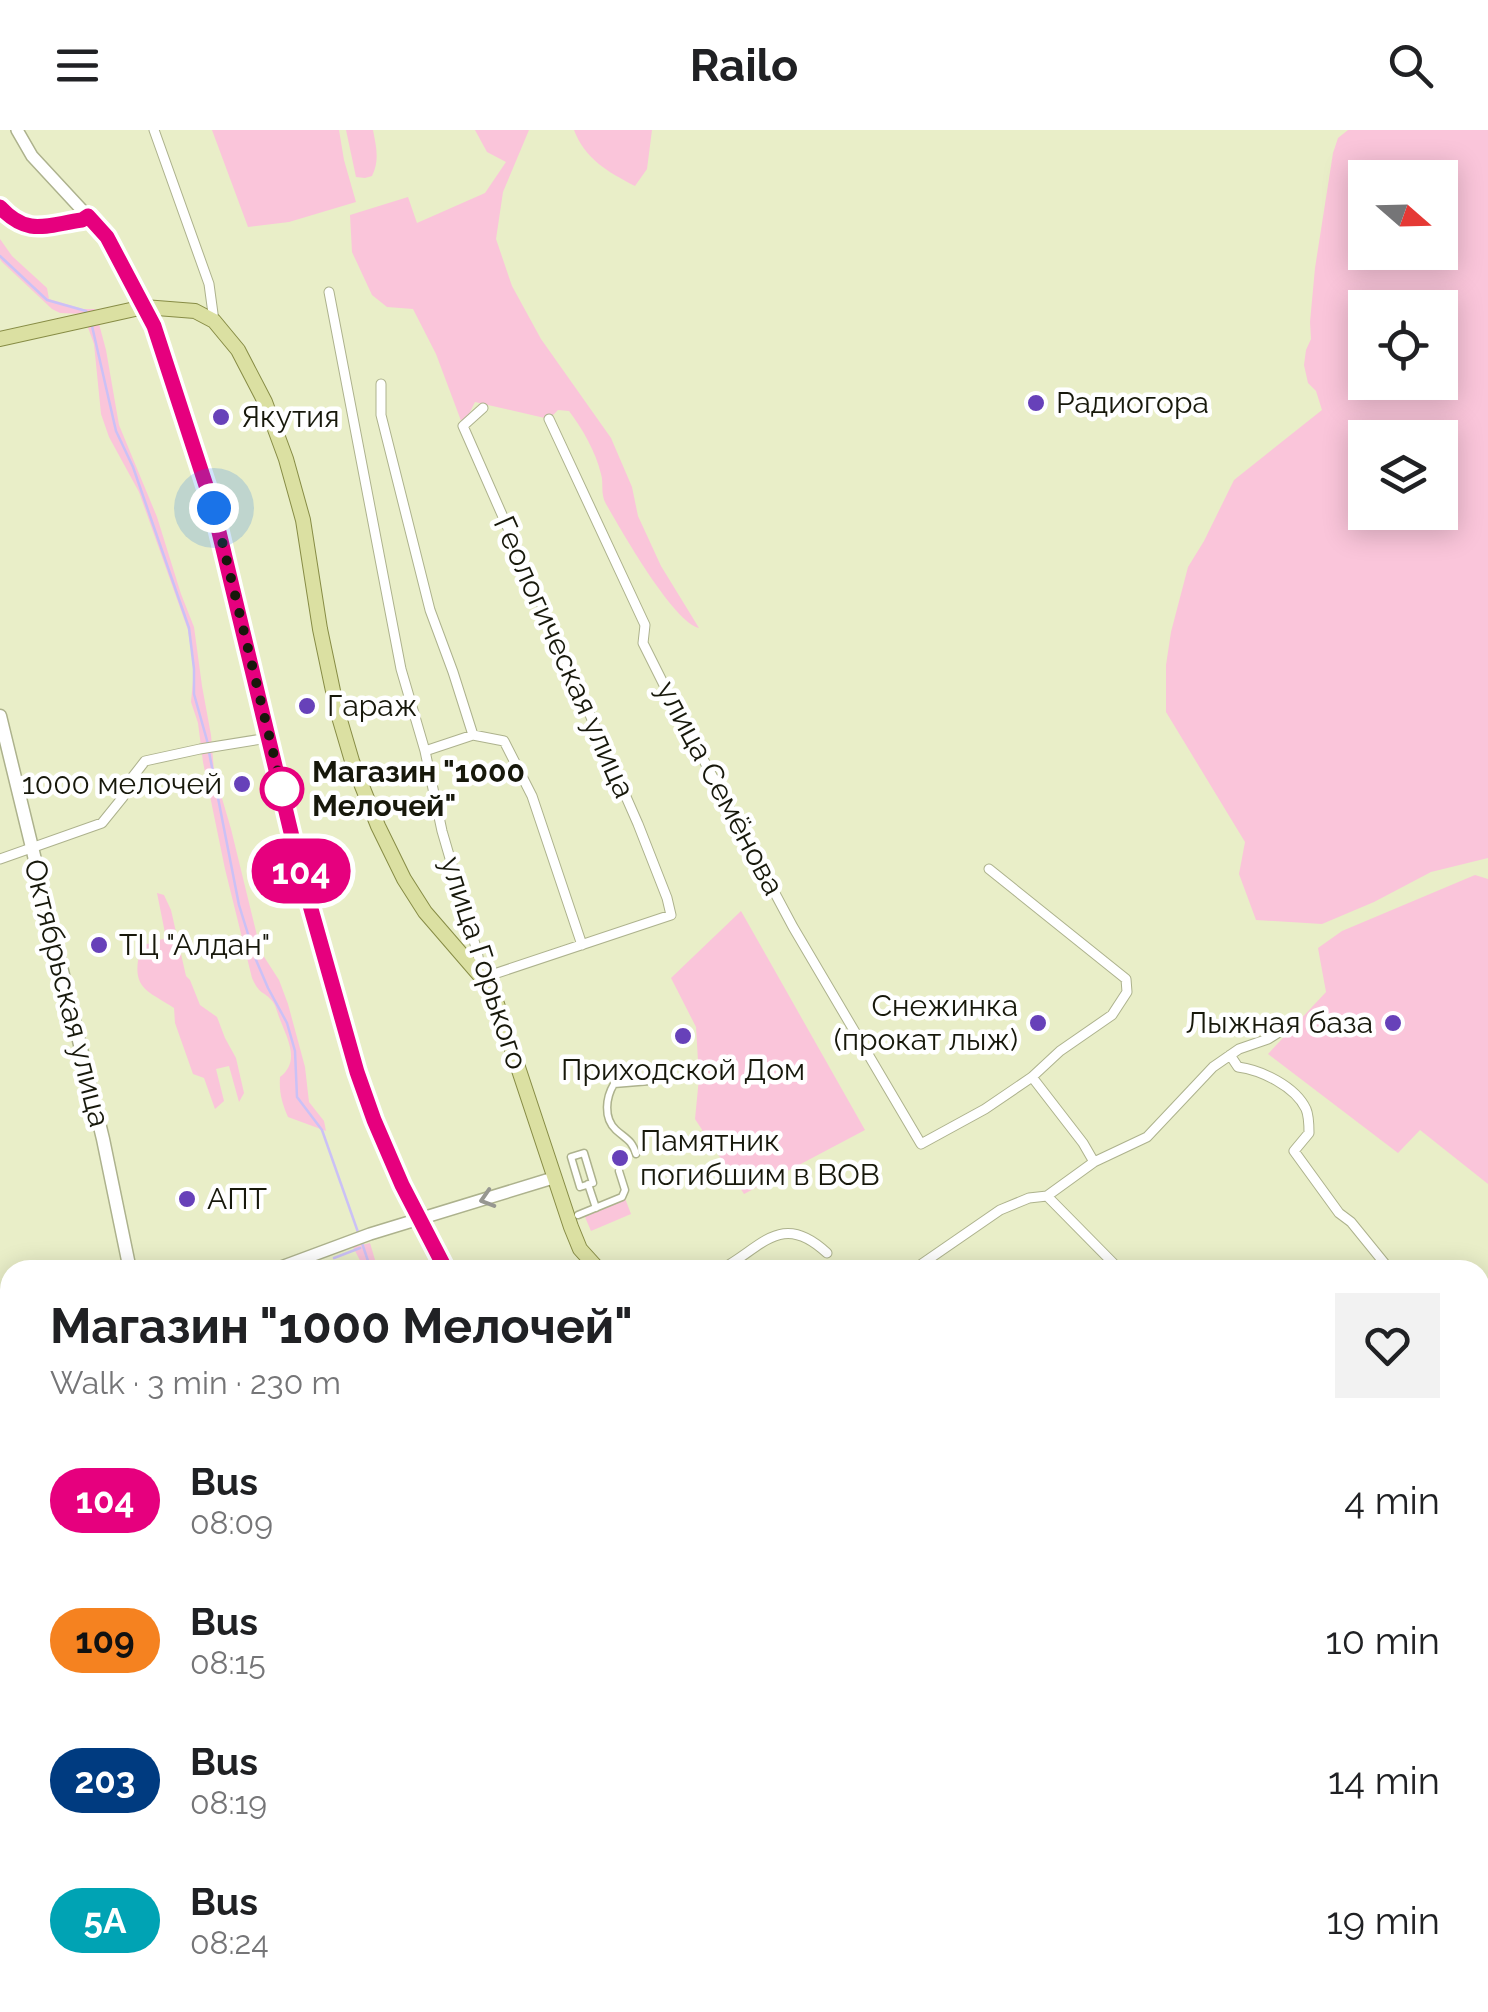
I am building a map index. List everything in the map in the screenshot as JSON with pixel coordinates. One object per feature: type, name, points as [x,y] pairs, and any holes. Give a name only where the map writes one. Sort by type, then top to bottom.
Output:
[{"type":"main road","points":[[0,339],[144,307],[195,311],[214,322],[238,350],[265,402],[303,520],[322,639],[352,761],[404,879],[425,912],[482,978]]},
{"type":"main road","name":"Октябрьская улица","points":[[0,716],[103,1139],[128,1260]]},
{"type":"main road","name":"улица Горького","points":[[482,978],[497,1004],[553,1178],[580,1248],[591,1260]]},
{"type":"street","points":[[17,130],[32,156],[107,237],[154,326],[213,507],[300,870],[357,1072],[402,1185],[441,1260]]},
{"type":"street","points":[[154,130],[208,284],[214,322]]},
{"type":"street","name":"улица Горького","points":[[330,292],[401,670],[482,978]]},
{"type":"street","points":[[381,384],[380,415],[430,610],[473,735]]},
{"type":"street","name":"Геологическая улица","points":[[483,408],[463,426],[638,824],[671,914],[582,945]]},
{"type":"street","name":"улица Семёнова","points":[[550,419],[646,625],[643,643],[793,927],[921,1144],[985,1109],[1032,1077]]},
{"type":"street","points":[[424,751],[473,735],[504,741],[532,796],[582,945],[482,978]]},
{"type":"street","points":[[0,860],[102,823],[146,761],[268,738]]},
{"type":"street","points":[[989,869],[1126,979],[1128,992],[1112,1015],[1060,1051],[1032,1077],[1094,1162]]},
{"type":"street","points":[[927,1260],[1000,1210],[1029,1198],[1047,1196],[1094,1162],[1153,1132],[1230,1054],[1284,1030]]},
{"type":"street","points":[[1230,1054],[1238,1067],[1266,1074],[1305,1106],[1309,1133],[1294,1151],[1338,1213],[1352,1222],[1382,1260]]},
{"type":"street","points":[[636,1154],[632,1143],[609,1118],[608,1093],[614,1084],[650,1082]]},
{"type":"street","points":[[584,1153],[593,1183],[588,1184],[580,1187],[571,1157],[584,1153]]},
{"type":"street","points":[[578,1215],[622,1197],[625,1190],[620,1172]]},
{"type":"street","points":[[302,1260],[553,1178]]},
{"type":"street","points":[[588,1184],[596,1208]]},
{"type":"street","points":[[1047,1196],[1110,1260]]},
{"type":"street","points":[[739,1260],[769,1238],[790,1232],[816,1242],[828,1253]]},
{"type":"shaded area","points":[[212,130],[339,130],[356,202],[289,222],[248,227]]},
{"type":"shaded area","points":[[346,130],[373,130],[377,159],[372,176],[356,177]]},
{"type":"shaded area","points":[[475,130],[529,130],[503,192],[496,239],[512,286],[541,339],[611,438],[632,487],[638,516],[661,566],[699,628],[688,622],[662,593],[623,533],[604,500],[601,474],[592,449],[569,411],[558,410],[549,419],[475,402],[463,426],[436,354],[413,309],[387,307],[372,295],[352,252],[350,215],[408,197],[417,223],[485,193],[506,162],[487,152]]},
{"type":"shaded area","points":[[574,130],[652,130],[647,169],[635,186],[591,157]]},
{"type":"shaded area","points":[[1348,130],[1488,130],[1488,858],[1431,872],[1322,924],[1256,920],[1239,874],[1245,842],[1166,712],[1166,665],[1188,567],[1234,480],[1322,410],[1304,365],[1311,339],[1315,268],[1338,138]]},
{"type":"shaded area","points":[[0,239],[12,256],[47,288],[49,299],[95,309],[119,425],[157,517],[194,627],[214,771],[261,952],[279,980],[288,1004],[305,1067],[309,1102],[324,1121],[326,1131],[288,1117],[283,1102],[280,1077],[290,1064],[290,1049],[274,1004],[252,978],[225,869],[191,702],[194,670],[188,630],[139,492],[101,414],[94,344],[83,314],[52,309],[2,262]]},
{"type":"shaded area","name":"Лыжная база","points":[[1475,875],[1488,879],[1488,1184],[1420,1130],[1398,1153],[1268,1054],[1326,992],[1318,948],[1342,931]]},
{"type":"shaded area","points":[[157,893],[164,895],[171,910],[186,976],[200,1005],[217,1017],[236,1058],[244,1093],[239,1102],[229,1066],[216,1069],[224,1101],[215,1109],[204,1078],[193,1074],[175,1023],[174,1008],[139,980],[141,946],[166,938]]},
{"type":"shaded area","points":[[741,911],[865,1130],[744,1194],[695,1119],[699,1078],[696,1027],[671,978]]},
{"type":"shaded area","points":[[623,1193],[631,1214],[591,1231],[582,1210]]},
{"type":"shaded area","points":[[370,1243],[375,1260],[360,1260],[353,1247]]},
{"type":"waterway","points":[[0,256],[47,300],[87,314]]},
{"type":"waterway","points":[[92,326],[116,431],[133,467],[189,628],[194,694],[208,744]]},
{"type":"waterway","points":[[209,752],[239,905],[256,960],[287,1023],[295,1051],[297,1097],[322,1130],[359,1235]]},
{"type":"waterway","points":[[362,1243],[368,1260]]},
{"type":"waterway","points":[[334,1258],[360,1248]]},
{"type":"bus line","name":"104","points":[[0,207],[14,222],[38,228],[88,216],[120,258],[154,326],[213,507],[300,870],[357,1072],[402,1185],[441,1260]]},
{"type":"place","name":"Радиогора","points":[[1036,403]]},
{"type":"place","name":"Якутия","points":[[221,417]]},
{"type":"place","name":"Гараж","points":[[307,706]]},
{"type":"place","name":"1000 мелочей","points":[[242,784]]},
{"type":"place","name":"Магазин \"1000 Мелочей\"","points":[[282,789]]},
{"type":"place","name":"ТЦ \"Алдан\"","points":[[99,945]]},
{"type":"place","name":"Снежинка (прокат лыж)","points":[[1038,1023]]},
{"type":"place","name":"Лыжная база","points":[[1393,1023]]},
{"type":"place","name":"Приходской Дом","points":[[683,1036]]},
{"type":"place","name":"Памятник погибшим в ВОВ","points":[[620,1158]]},
{"type":"place","name":"АПТ","points":[[187,1199]]},
{"type":"route","points":[[214,508],[282,789]]}]
